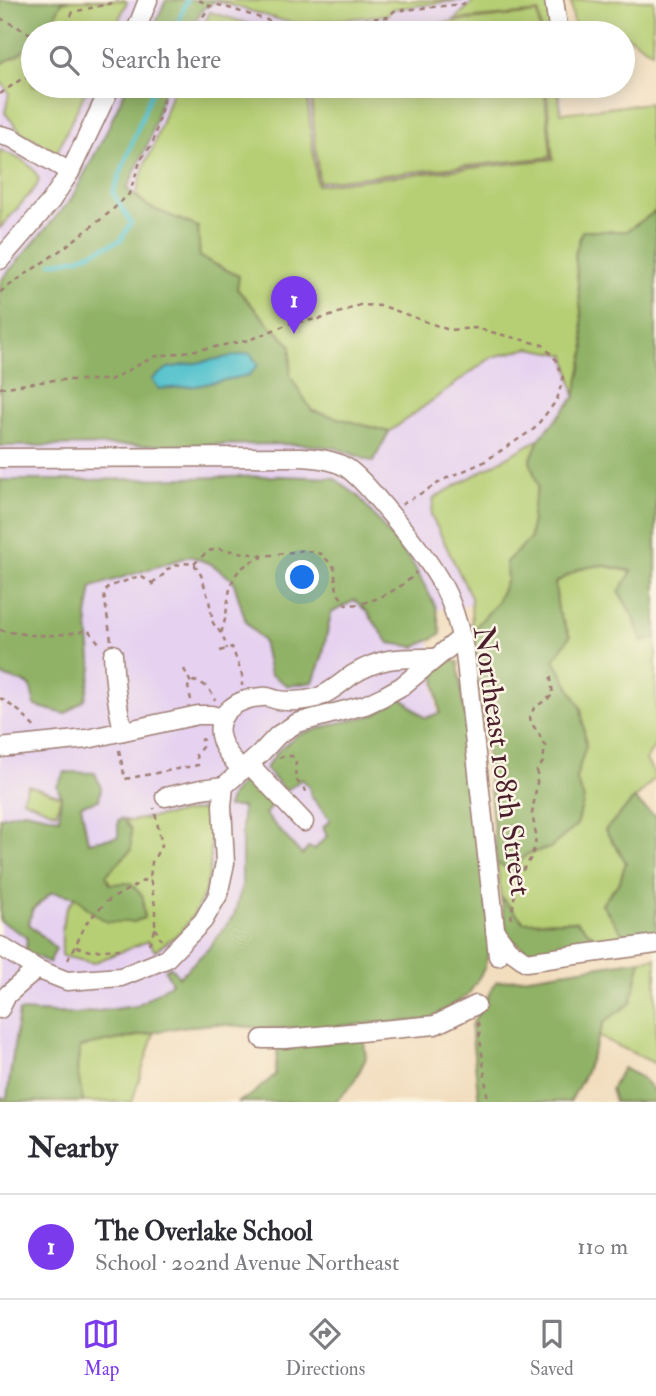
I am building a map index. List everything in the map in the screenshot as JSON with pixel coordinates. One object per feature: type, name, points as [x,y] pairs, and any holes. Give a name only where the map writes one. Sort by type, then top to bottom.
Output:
[{"type":"street","points":[[140,21],[148,0]]},
{"type":"street","points":[[554,0],[557,21]]},
{"type":"street","points":[[0,260],[51,201],[70,172],[105,98]]},
{"type":"street","points":[[0,135],[12,138],[70,172]]},
{"type":"street","name":"Northeast 108th Street","points":[[0,458],[300,457],[322,459],[345,467],[358,477],[398,522],[441,583],[450,600],[462,636],[498,956]]},
{"type":"street","points":[[158,798],[225,786],[256,763],[278,735],[297,723],[365,705],[402,686],[462,636]]},
{"type":"street","points":[[113,654],[119,732]]},
{"type":"street","points":[[0,748],[87,739],[211,716],[248,698],[267,696],[278,700],[304,701],[320,697],[369,665],[384,660],[436,658]]},
{"type":"street","points":[[222,742],[234,720],[243,712],[278,700]]},
{"type":"street","points":[[211,716],[219,726],[222,742],[256,763],[304,822]]},
{"type":"street","points":[[0,946],[37,969],[67,981],[121,977],[166,959],[203,921],[218,895],[225,863],[222,806],[225,786]]},
{"type":"street","points":[[497,933],[508,949],[526,962],[656,944]]},
{"type":"street","points":[[2,998],[37,969]]},
{"type":"street","points":[[262,1039],[435,1025],[475,1004]]},
{"type":"path","points":[[69,21],[73,12],[118,0]]},
{"type":"path","points":[[199,0],[210,6],[219,5],[270,21]]},
{"type":"path","points":[[350,21],[390,17],[394,11],[463,4],[468,0]]},
{"type":"path","points":[[200,21],[210,6]]},
{"type":"path","points":[[0,18],[21,29]]},
{"type":"path","points":[[0,94],[21,80]]},
{"type":"path","points":[[0,292],[65,247],[129,194],[141,159],[153,143],[164,98]]},
{"type":"path","points":[[0,388],[54,380],[110,380],[153,357],[249,340],[291,323],[325,318],[360,305],[383,306],[449,330],[475,328],[543,345],[556,360],[563,378],[557,400],[534,429],[482,463],[447,478],[401,505]]},
{"type":"path","points":[[152,583],[163,575],[165,570],[183,563],[194,564],[208,551],[219,549],[264,556]]},
{"type":"path","points":[[221,633],[226,620],[228,592],[238,570],[264,556],[304,550],[321,554],[334,567],[337,592],[346,605],[363,603],[392,591],[411,580],[420,567]]},
{"type":"path","points":[[194,564],[201,575],[213,623],[221,633],[227,649]]},
{"type":"path","points":[[113,654],[104,595],[108,587],[140,576],[152,583],[154,588]]},
{"type":"path","points":[[0,630],[44,637],[88,630],[104,649],[113,654]]},
{"type":"path","points":[[220,651],[232,647],[242,675],[244,693]]},
{"type":"path","points":[[184,669],[191,683]]},
{"type":"path","points":[[497,933],[510,920],[520,874],[531,858],[535,846],[536,834],[532,814],[537,771],[543,762],[545,746],[530,717],[534,708],[553,695],[550,672]]},
{"type":"path","points":[[119,732],[125,779],[198,765],[197,755],[202,747],[201,740],[213,737],[211,716],[189,697],[188,687],[194,681],[204,683],[220,709],[211,716]]},
{"type":"path","points":[[0,698],[19,711],[34,727],[41,735],[43,745]]},
{"type":"path","points":[[256,763],[292,755],[296,760],[295,779],[308,793]]},
{"type":"path","points":[[149,944],[155,928],[155,906],[150,877],[152,862],[162,845],[158,798]]},
{"type":"path","points":[[68,960],[87,922],[106,902],[150,877]]},
{"type":"path","points":[[75,947],[90,951],[119,949],[121,954]]},
{"type":"path","points":[[475,1004],[488,1102]]},
{"type":"shaded area","points":[[0,0],[550,0],[553,21],[21,21],[21,98],[561,98],[618,583],[426,611],[458,901],[38,1039],[46,1102],[0,1102]]},
{"type":"green space","points":[[0,0],[70,0],[62,2],[52,21],[21,21],[21,52],[0,64]]},
{"type":"green space","points":[[166,0],[217,0],[203,9],[195,21],[156,21]]},
{"type":"green space","points":[[464,0],[392,9],[387,15],[322,21],[284,21],[217,1]]},
{"type":"green space","points":[[475,0],[548,0],[551,21],[540,21],[539,12],[454,20]]},
{"type":"green space","points":[[654,0],[652,52],[635,41],[635,21],[574,21],[571,1]]},
{"type":"green space","points":[[62,2],[127,2],[118,21],[52,21]]},
{"type":"green space","points":[[210,12],[240,21],[206,21]]},
{"type":"green space","points":[[538,13],[539,21],[459,21]]},
{"type":"green space","points":[[21,52],[21,98],[82,98],[57,152],[21,132],[5,113],[9,93],[3,84],[0,84],[0,64]]},
{"type":"green space","points":[[122,98],[162,98],[149,141],[127,189],[149,207],[198,227],[200,257],[239,276],[237,289],[291,345],[290,376],[312,411],[389,432],[373,462],[336,448],[300,444],[0,446],[2,279],[70,201]]},
{"type":"green space","points":[[170,98],[307,98],[317,185],[553,159],[547,98],[559,98],[561,113],[649,103],[649,135],[656,178],[656,211],[627,231],[582,231],[575,254],[585,350],[575,397],[566,355],[530,348],[492,357],[389,432],[312,411],[290,376],[291,345],[237,289],[239,276],[200,257],[198,227],[149,207],[136,195],[145,163]]},
{"type":"green space","points":[[311,98],[545,98],[551,157],[319,182]]},
{"type":"green space","points":[[0,150],[28,164],[39,180],[0,228]]},
{"type":"green space","points":[[656,211],[656,638],[642,642],[634,618],[619,592],[632,571],[601,565],[579,569],[555,583],[558,611],[570,636],[554,660],[581,708],[586,745],[576,778],[584,799],[577,825],[550,848],[527,854],[512,871],[497,863],[472,631],[496,604],[507,580],[506,562],[530,539],[538,486],[530,461],[539,439],[575,397],[585,350],[575,254],[582,231],[627,231]]},
{"type":"green space","points":[[539,439],[530,461],[538,486],[530,539],[506,562],[507,580],[496,605],[472,631],[471,597],[431,515],[434,498]]},
{"type":"green space","points":[[279,476],[334,478],[359,497],[413,564],[436,607],[441,634],[416,647],[389,643],[355,600],[331,613],[322,658],[313,682],[288,686],[270,674],[263,641],[246,622],[233,580],[211,564],[190,556],[92,587],[87,616],[92,669],[85,699],[65,714],[35,706],[30,685],[0,675],[0,480]]},
{"type":"green space","points":[[601,565],[632,572],[619,592],[634,618],[642,641],[656,638],[656,744],[646,760],[656,777],[605,830],[626,862],[620,881],[602,904],[626,939],[599,941],[576,921],[524,922],[501,897],[497,863],[512,870],[527,854],[550,848],[576,778],[586,745],[566,683],[554,660],[570,636],[558,611],[555,583],[579,569]]},
{"type":"green space","points":[[448,660],[458,662],[491,944],[484,969],[468,995],[428,1020],[306,1028],[216,1024],[181,1027],[80,1047],[77,1069],[83,1102],[0,1102],[0,1098],[7,1098],[19,1011],[76,1014],[136,1006],[172,983],[165,970],[170,966],[179,977],[208,949],[234,915],[242,886],[242,807],[227,807],[231,795],[250,775],[275,802],[265,814],[302,855],[309,847],[314,850],[327,836],[323,828],[330,820],[311,796],[309,787],[302,779],[286,791],[265,769],[278,751],[298,735],[373,715],[402,698],[425,718],[440,713],[434,673]]},
{"type":"green space","points":[[65,772],[95,773],[101,788],[99,800],[81,805],[88,842],[118,837],[118,820],[123,819],[131,829],[131,850],[106,875],[110,884],[131,883],[143,897],[144,918],[134,922],[108,922],[94,914],[76,897],[52,892],[32,910],[29,924],[56,949],[49,963],[26,951],[27,937],[0,921],[0,817],[24,811],[59,818],[61,796],[57,786]]},
{"type":"green space","points":[[28,785],[61,796],[56,813],[22,799]]},
{"type":"green space","points":[[634,799],[656,815],[656,935],[626,939],[602,904],[620,881],[626,862],[605,830]]},
{"type":"green space","points":[[207,809],[211,858],[206,889],[192,917],[181,931],[155,951],[148,941],[93,963],[62,956],[63,924],[67,909],[76,897],[94,914],[109,884],[106,875],[131,850],[131,829],[123,819],[129,821]]},
{"type":"green space","points":[[501,897],[524,922],[576,921],[599,941],[528,951],[507,936]]},
{"type":"green space","points":[[656,958],[656,1064],[599,1037],[604,1022],[631,1003],[641,960]]},
{"type":"green space","points":[[641,960],[631,1003],[604,1022],[585,1074],[570,1102],[479,1102],[471,1026],[496,982]]},
{"type":"green space","points":[[154,1033],[132,1102],[83,1102],[77,1069],[80,1047]]},
{"type":"green space","points":[[364,1040],[366,1058],[353,1084],[335,1102],[237,1102],[250,1096],[275,1075],[278,1046]]},
{"type":"green space","points":[[623,1068],[642,1078],[656,1093],[656,1102],[615,1102],[611,1089]]},
{"type":"water","points":[[250,353],[258,365],[249,375],[196,386],[159,389],[152,379],[168,368]]},
{"type":"waterway","points":[[179,21],[187,0]]},
{"type":"waterway","points":[[52,263],[79,258],[121,240],[131,223],[113,193],[149,98]]},
{"type":"place","name":"The Overlake School","points":[[294,334]]}]
